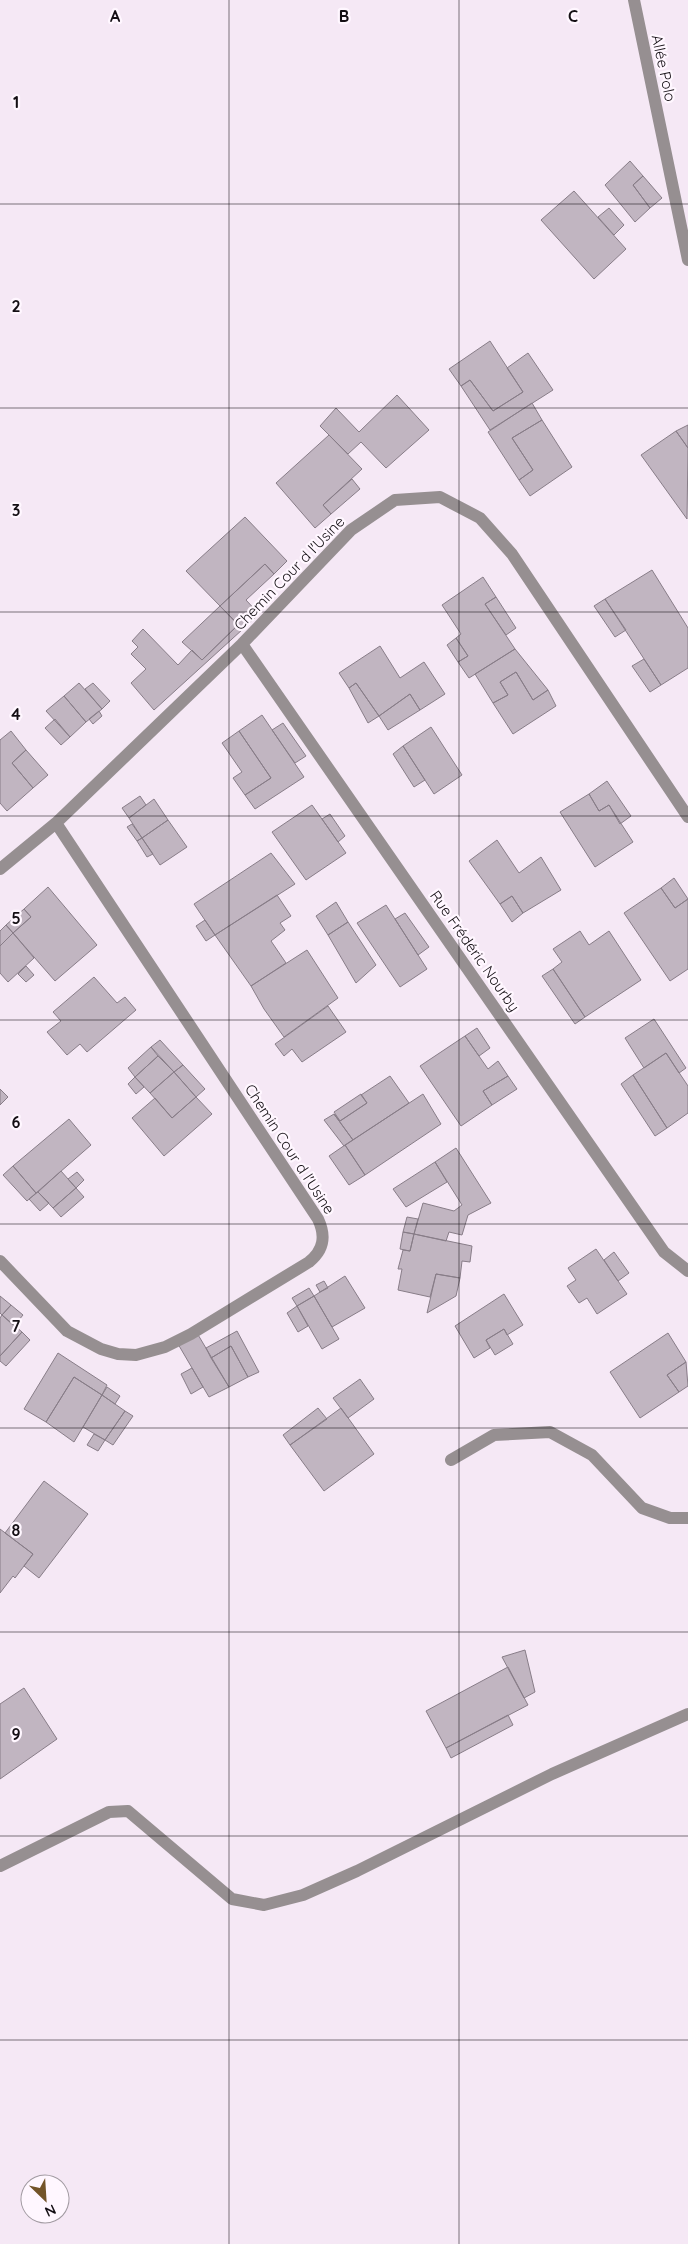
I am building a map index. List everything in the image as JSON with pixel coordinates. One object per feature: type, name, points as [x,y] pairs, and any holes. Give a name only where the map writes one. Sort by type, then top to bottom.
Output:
[{"type":"street","name":"Allée Polo","points":[[634,0],[688,260]]},
{"type":"street","name":"Chemin Cour d l'Usine","points":[[0,869],[56,823],[242,644],[351,530],[395,500],[440,497],[480,518],[512,554],[688,817]]},
{"type":"street","name":"Rue Frédéric Nourby","points":[[242,644],[664,1252],[688,1271]]},
{"type":"street","name":"Chemin Cour d l'Usine","points":[[0,1261],[66,1331],[101,1349],[118,1354],[136,1355],[165,1347],[191,1334],[309,1262],[322,1247],[324,1238],[322,1228],[313,1211],[56,823]]},
{"type":"street","points":[[451,1460],[494,1435],[550,1432],[592,1455],[642,1508],[670,1518],[688,1518]]},
{"type":"street","points":[[0,1866],[109,1812],[128,1811],[232,1899],[264,1905],[303,1895],[356,1871],[552,1774],[688,1714]]},
{"type":"building","points":[[630,161],[643,176],[633,185],[650,208],[635,222],[605,185]]},
{"type":"building","points":[[643,176],[662,198],[650,208],[633,185]]},
{"type":"building","points":[[574,191],[626,249],[594,279],[541,220]]},
{"type":"building","points":[[609,208],[624,225],[614,235],[598,217]]},
{"type":"building","points":[[490,341],[523,392],[493,411],[470,380],[461,386],[449,369]]},
{"type":"building","points":[[528,353],[553,390],[490,430],[461,386],[470,380],[493,411],[523,392],[507,368]]},
{"type":"building","points":[[397,395],[429,430],[386,468],[361,442],[348,454],[320,426],[336,408],[359,432]]},
{"type":"building","points":[[532,403],[542,420],[512,438],[533,470],[519,480],[488,432]]},
{"type":"building","points":[[542,420],[572,467],[530,496],[519,480],[533,470],[512,438]]},
{"type":"building","points":[[688,425],[688,448],[676,431]]},
{"type":"building","points":[[676,431],[688,448],[687,519],[641,455]]},
{"type":"building","points":[[329,435],[362,469],[323,505],[331,514],[315,528],[276,483]]},
{"type":"building","points":[[352,479],[360,489],[331,514],[323,505]]},
{"type":"building","points":[[245,517],[287,561],[274,574],[265,564],[220,606],[186,571]]},
{"type":"building","points":[[265,564],[274,574],[246,600],[259,614],[243,629],[220,606]]},
{"type":"building","points":[[652,570],[688,628],[688,668],[661,685],[605,599]]},
{"type":"building","points":[[483,577],[496,597],[485,604],[515,649],[469,678],[458,662],[468,656],[456,638],[461,634],[442,605]]},
{"type":"building","points":[[496,597],[516,628],[506,635],[485,604]]},
{"type":"building","points":[[605,599],[626,630],[615,637],[594,606]]},
{"type":"building","points":[[220,606],[238,625],[202,660],[182,642]]},
{"type":"building","points":[[238,625],[243,629],[154,710],[131,683],[146,669],[131,654],[138,647],[132,641],[143,629],[178,665],[192,650],[202,660]]},
{"type":"building","points":[[456,638],[468,656],[458,662],[447,645]]},
{"type":"building","points":[[380,646],[400,678],[424,662],[445,694],[420,710],[410,694],[379,716],[356,683],[349,688],[339,673]]},
{"type":"building","points":[[515,649],[548,690],[533,700],[516,672],[500,682],[508,695],[493,703],[475,674]]},
{"type":"building","points":[[644,659],[661,685],[650,692],[632,666]]},
{"type":"building","points":[[516,672],[533,700],[548,690],[556,706],[513,734],[493,703],[508,695],[500,682]]},
{"type":"building","points":[[79,683],[102,709],[86,722],[64,696]]},
{"type":"building","points":[[93,683],[110,701],[102,709],[85,689]]},
{"type":"building","points":[[356,683],[379,716],[368,723],[349,688]]},
{"type":"building","points":[[410,694],[420,710],[388,730],[379,716]]},
{"type":"building","points":[[64,696],[86,722],[70,737],[46,711]]},
{"type":"building","points":[[99,711],[102,716],[93,724],[89,719]]},
{"type":"building","points":[[262,715],[304,777],[255,809],[245,795],[271,778],[239,731]]},
{"type":"building","points":[[55,719],[70,737],[61,745],[45,728]]},
{"type":"building","points":[[283,723],[306,756],[295,763],[272,730]]},
{"type":"building","points":[[431,727],[462,775],[434,794],[403,746]]},
{"type":"building","points":[[11,731],[26,750],[12,763],[33,788],[7,811],[0,803],[0,740]]},
{"type":"building","points":[[239,731],[271,778],[245,795],[233,778],[242,772],[222,743]]},
{"type":"building","points":[[403,746],[425,780],[414,787],[393,754]]},
{"type":"building","points":[[26,750],[48,775],[33,788],[12,763]]},
{"type":"building","points":[[607,781],[631,816],[620,824],[609,805],[599,811],[589,794]]},
{"type":"building","points":[[589,794],[599,811],[609,805],[633,842],[595,867],[560,812]]},
{"type":"building","points":[[140,796],[146,805],[129,818],[122,808]]},
{"type":"building","points":[[154,799],[168,820],[142,838],[129,818]]},
{"type":"building","points":[[312,805],[346,853],[306,880],[272,832]]},
{"type":"building","points":[[330,814],[345,836],[338,842],[322,819]]},
{"type":"building","points":[[168,820],[187,847],[160,865],[142,838]]},
{"type":"building","points":[[132,824],[142,838],[137,841],[127,827]]},
{"type":"building","points":[[142,838],[153,854],[147,857],[137,841]]},
{"type":"building","points":[[497,840],[519,873],[541,857],[561,890],[523,913],[512,896],[500,904],[469,861]]},
{"type":"building","points":[[271,853],[295,884],[215,935],[194,904]]},
{"type":"building","points":[[674,878],[688,899],[675,908],[661,888]]},
{"type":"building","points":[[48,887],[97,945],[55,981],[13,933],[31,917],[24,909]]},
{"type":"building","points":[[661,888],[675,908],[688,899],[688,969],[670,981],[624,913]]},
{"type":"building","points":[[277,895],[291,916],[280,923],[285,930],[271,941],[286,963],[251,986],[215,935]]},
{"type":"building","points":[[512,896],[523,913],[512,922],[500,904]]},
{"type":"building","points":[[336,902],[348,922],[328,935],[316,916]]},
{"type":"building","points":[[386,905],[427,969],[400,987],[357,923]]},
{"type":"building","points":[[24,909],[31,917],[13,933],[6,925]]},
{"type":"building","points":[[405,913],[429,947],[418,955],[395,919]]},
{"type":"building","points":[[205,920],[215,935],[206,941],[196,926]]},
{"type":"building","points":[[348,922],[376,965],[356,983],[328,935]]},
{"type":"building","points":[[6,925],[13,933],[0,946],[0,931]]},
{"type":"building","points":[[580,931],[589,945],[609,931],[641,980],[585,1017],[553,969],[562,962],[553,949]]},
{"type":"building","points":[[13,933],[34,958],[8,982],[0,973],[0,946]]},
{"type":"building","points":[[307,950],[338,998],[284,1037],[264,1009],[251,986]]},
{"type":"building","points":[[26,966],[34,975],[26,982],[18,974]]},
{"type":"building","points":[[553,969],[585,1017],[575,1024],[542,976]]},
{"type":"building","points":[[94,977],[117,1003],[125,997],[136,1010],[87,1052],[80,1044],[67,1055],[47,1032],[61,1021],[53,1012]]},
{"type":"building","points":[[328,1006],[346,1032],[302,1062],[292,1049],[284,1056],[275,1044]]},
{"type":"building","points":[[654,1019],[686,1068],[679,1073],[666,1053],[644,1068],[625,1038]]},
{"type":"building","points":[[477,1028],[490,1048],[479,1056],[465,1036]]},
{"type":"building","points":[[465,1036],[488,1069],[498,1061],[508,1076],[483,1091],[492,1105],[461,1126],[420,1066]]},
{"type":"building","points":[[160,1040],[183,1065],[174,1072],[151,1047]]},
{"type":"building","points":[[151,1047],[158,1056],[135,1077],[128,1068]]},
{"type":"building","points":[[666,1053],[688,1086],[688,1113],[667,1128],[633,1075]]},
{"type":"building","points":[[158,1056],[174,1072],[150,1093],[135,1077]]},
{"type":"building","points":[[183,1065],[205,1089],[196,1097],[174,1072]]},
{"type":"building","points":[[174,1072],[196,1097],[172,1118],[150,1093]]},
{"type":"building","points":[[633,1075],[667,1128],[655,1136],[621,1084]]},
{"type":"building","points":[[390,1076],[409,1103],[353,1140],[334,1114],[340,1121],[367,1103],[361,1095]]},
{"type":"building","points":[[508,1076],[517,1089],[492,1105],[483,1091]]},
{"type":"building","points":[[135,1077],[144,1087],[136,1094],[128,1084]]},
{"type":"building","points":[[0,1089],[8,1097],[0,1105]]},
{"type":"building","points":[[361,1094],[367,1103],[340,1121],[334,1112]]},
{"type":"building","points":[[423,1094],[441,1124],[365,1175],[345,1145]]},
{"type":"building","points":[[196,1097],[212,1114],[164,1156],[132,1118],[155,1098],[172,1118]]},
{"type":"building","points":[[334,1114],[353,1140],[344,1146],[324,1120]]},
{"type":"building","points":[[69,1119],[91,1145],[36,1193],[13,1166]]},
{"type":"building","points":[[345,1145],[365,1175],[349,1185],[329,1156]]},
{"type":"building","points":[[456,1148],[491,1203],[468,1215],[462,1235],[449,1232],[446,1241],[414,1234],[423,1203],[454,1211],[462,1205],[435,1162]]},
{"type":"building","points":[[435,1162],[447,1182],[406,1207],[393,1189]]},
{"type":"building","points":[[13,1166],[36,1193],[27,1201],[3,1175]]},
{"type":"building","points":[[61,1171],[76,1188],[53,1208],[38,1192]]},
{"type":"building","points":[[77,1172],[84,1180],[76,1188],[68,1179]]},
{"type":"building","points":[[76,1188],[84,1197],[61,1217],[53,1208]]},
{"type":"building","points":[[38,1192],[49,1203],[40,1211],[29,1199]]},
{"type":"building","points":[[407,1217],[418,1219],[414,1234],[403,1232]]},
{"type":"building","points":[[403,1232],[414,1234],[410,1251],[400,1249]]},
{"type":"building","points":[[414,1234],[472,1246],[470,1262],[462,1261],[460,1278],[436,1274],[430,1297],[398,1290],[402,1269],[398,1269],[403,1250],[410,1251]]},
{"type":"building","points":[[596,1249],[627,1294],[597,1314],[587,1298],[579,1303],[567,1286],[576,1280],[568,1268]]},
{"type":"building","points":[[614,1252],[629,1273],[618,1281],[604,1260]]},
{"type":"building","points":[[436,1274],[460,1278],[456,1296],[427,1313]]},
{"type":"building","points":[[345,1276],[365,1308],[332,1327],[314,1296]]},
{"type":"building","points":[[324,1281],[328,1288],[320,1292],[316,1285]]},
{"type":"building","points":[[309,1288],[314,1296],[297,1306],[292,1298]]},
{"type":"building","points":[[504,1294],[523,1325],[507,1335],[504,1329],[486,1340],[490,1348],[474,1358],[455,1326]]},
{"type":"building","points":[[0,1296],[11,1305],[2,1315],[0,1313]]},
{"type":"building","points":[[314,1296],[339,1339],[322,1349],[297,1306]]},
{"type":"building","points":[[11,1305],[23,1315],[14,1326],[2,1315]]},
{"type":"building","points":[[297,1306],[308,1326],[298,1332],[287,1313]]},
{"type":"building","points":[[2,1315],[22,1332],[0,1356],[0,1318]]},
{"type":"building","points":[[504,1329],[513,1344],[495,1355],[486,1340]]},
{"type":"building","points":[[237,1331],[259,1372],[248,1377],[231,1346],[211,1358],[206,1348]]},
{"type":"building","points":[[22,1332],[30,1340],[6,1366],[0,1361],[0,1356]]},
{"type":"building","points":[[197,1333],[229,1387],[209,1397],[178,1344]]},
{"type":"building","points":[[668,1333],[686,1362],[667,1375],[679,1392],[640,1418],[610,1372]]},
{"type":"building","points":[[231,1346],[248,1377],[229,1387],[211,1358]]},
{"type":"building","points":[[58,1353],[107,1385],[102,1395],[74,1377],[46,1422],[24,1409]]},
{"type":"building","points":[[686,1362],[688,1386],[679,1392],[667,1375]]},
{"type":"building","points":[[192,1368],[203,1387],[191,1394],[181,1374]]},
{"type":"building","points":[[74,1377],[102,1395],[74,1442],[46,1422]]},
{"type":"building","points":[[360,1379],[374,1399],[348,1418],[333,1398]]},
{"type":"building","points":[[107,1387],[120,1396],[115,1404],[102,1395]]},
{"type":"building","points":[[102,1395],[125,1411],[105,1440],[83,1427]]},
{"type":"building","points":[[318,1408],[327,1419],[290,1445],[283,1435]]},
{"type":"building","points":[[341,1408],[374,1454],[324,1491],[290,1445]]},
{"type":"building","points":[[125,1411],[133,1416],[113,1445],[105,1440]]},
{"type":"building","points":[[94,1434],[105,1440],[98,1451],[87,1445]]},
{"type":"building","points":[[44,1481],[88,1514],[39,1578],[24,1566],[33,1554],[5,1533]]},
{"type":"building","points":[[0,1529],[33,1554],[15,1578],[13,1576],[0,1593]]},
{"type":"building","points":[[525,1650],[535,1692],[524,1698],[502,1657]]},
{"type":"building","points":[[508,1667],[528,1705],[446,1748],[426,1711]]},
{"type":"building","points":[[24,1688],[57,1739],[0,1779],[0,1704]]},
{"type":"building","points":[[508,1715],[513,1725],[451,1758],[446,1748]]}]
